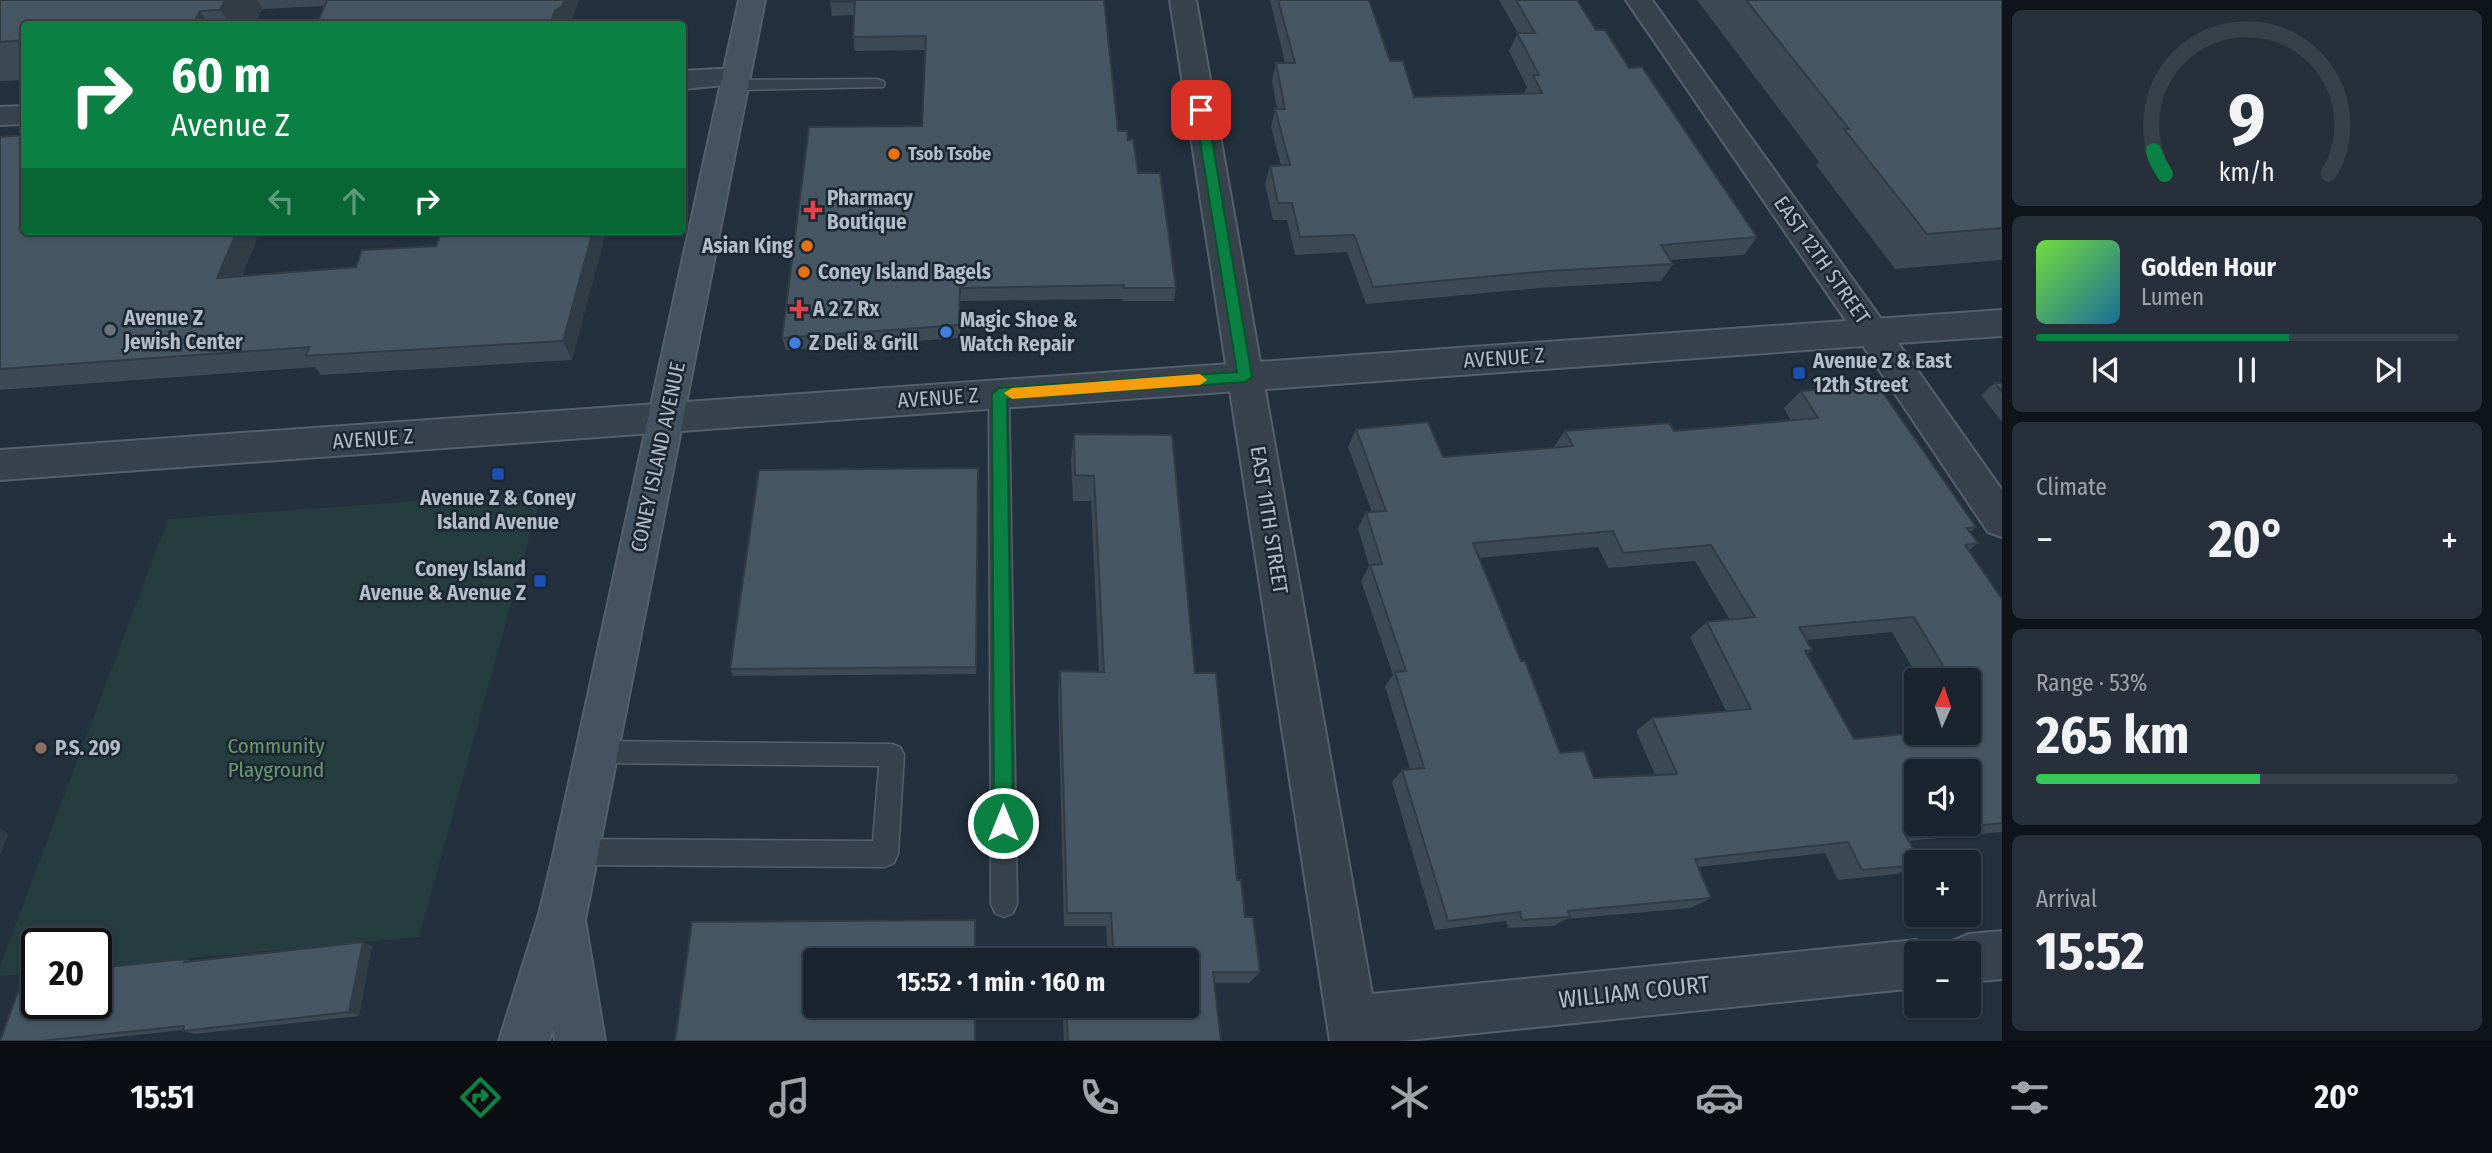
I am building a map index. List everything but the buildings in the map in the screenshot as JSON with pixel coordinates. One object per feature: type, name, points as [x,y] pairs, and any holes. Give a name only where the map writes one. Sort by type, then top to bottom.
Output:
[{"type":"main road","name":"CONEY ISLAND AVENUE","points":[[524,1041],[563,914],[577,852],[752,0]]},
{"type":"main road","name":"CONEY ISLAND AVENUE","points":[[563,914],[580,1041]]},
{"type":"street","name":"EAST 11TH STREET","points":[[1183,0],[1353,1031]]},
{"type":"street","name":"EAST 12TH STREET","points":[[1639,0],[2002,521]]},
{"type":"street","points":[[686,80],[736,81]]},
{"type":"street","points":[[0,116],[21,115]]},
{"type":"street","name":"AVENUE Z","points":[[0,465],[2002,323]]},
{"type":"street","points":[[1981,957],[2002,955]]},
{"type":"street","name":"WILLIAM COURT","points":[[1353,1031],[1904,965]]},
{"type":"lane","points":[[736,81],[877,84]]},
{"type":"lane","points":[[999,394],[1004,904]]},
{"type":"lane","points":[[577,852],[885,854],[892,754],[597,752]]},
{"type":"green space","name":"Community Playground","points":[[542,492],[419,937],[112,966],[112,928],[21,928],[21,974],[0,976],[0,966],[168,519]]},
{"type":"slow traffic","points":[[1012,393],[1200,380]]},
{"type":"place","name":"Tsob Tsobe","points":[[894,154]]},
{"type":"place","name":"Pharmacy Boutique","points":[[813,210]]},
{"type":"place","name":"Asian King","points":[[807,246]]},
{"type":"place","name":"Coney Island Bagels","points":[[804,272]]},
{"type":"place","name":"A 2 Z Rx","points":[[799,309]]},
{"type":"place","name":"Avenue Z Jewish Center","points":[[110,330]]},
{"type":"place","name":"Magic Shoe & Watch Repair","points":[[946,332]]},
{"type":"place","name":"Z Deli & Grill","points":[[795,343]]},
{"type":"place","name":"Avenue Z & East 12th Street","points":[[1799,373]]},
{"type":"place","name":"Avenue Z & Coney Island Avenue","points":[[498,474]]},
{"type":"place","name":"Coney Island Avenue & Avenue Z","points":[[540,581]]},
{"type":"place","name":"P.S. 209","points":[[41,748]]},
{"type":"route","points":[[1003,823],[999,394],[1245,377],[1201,110]]}]
